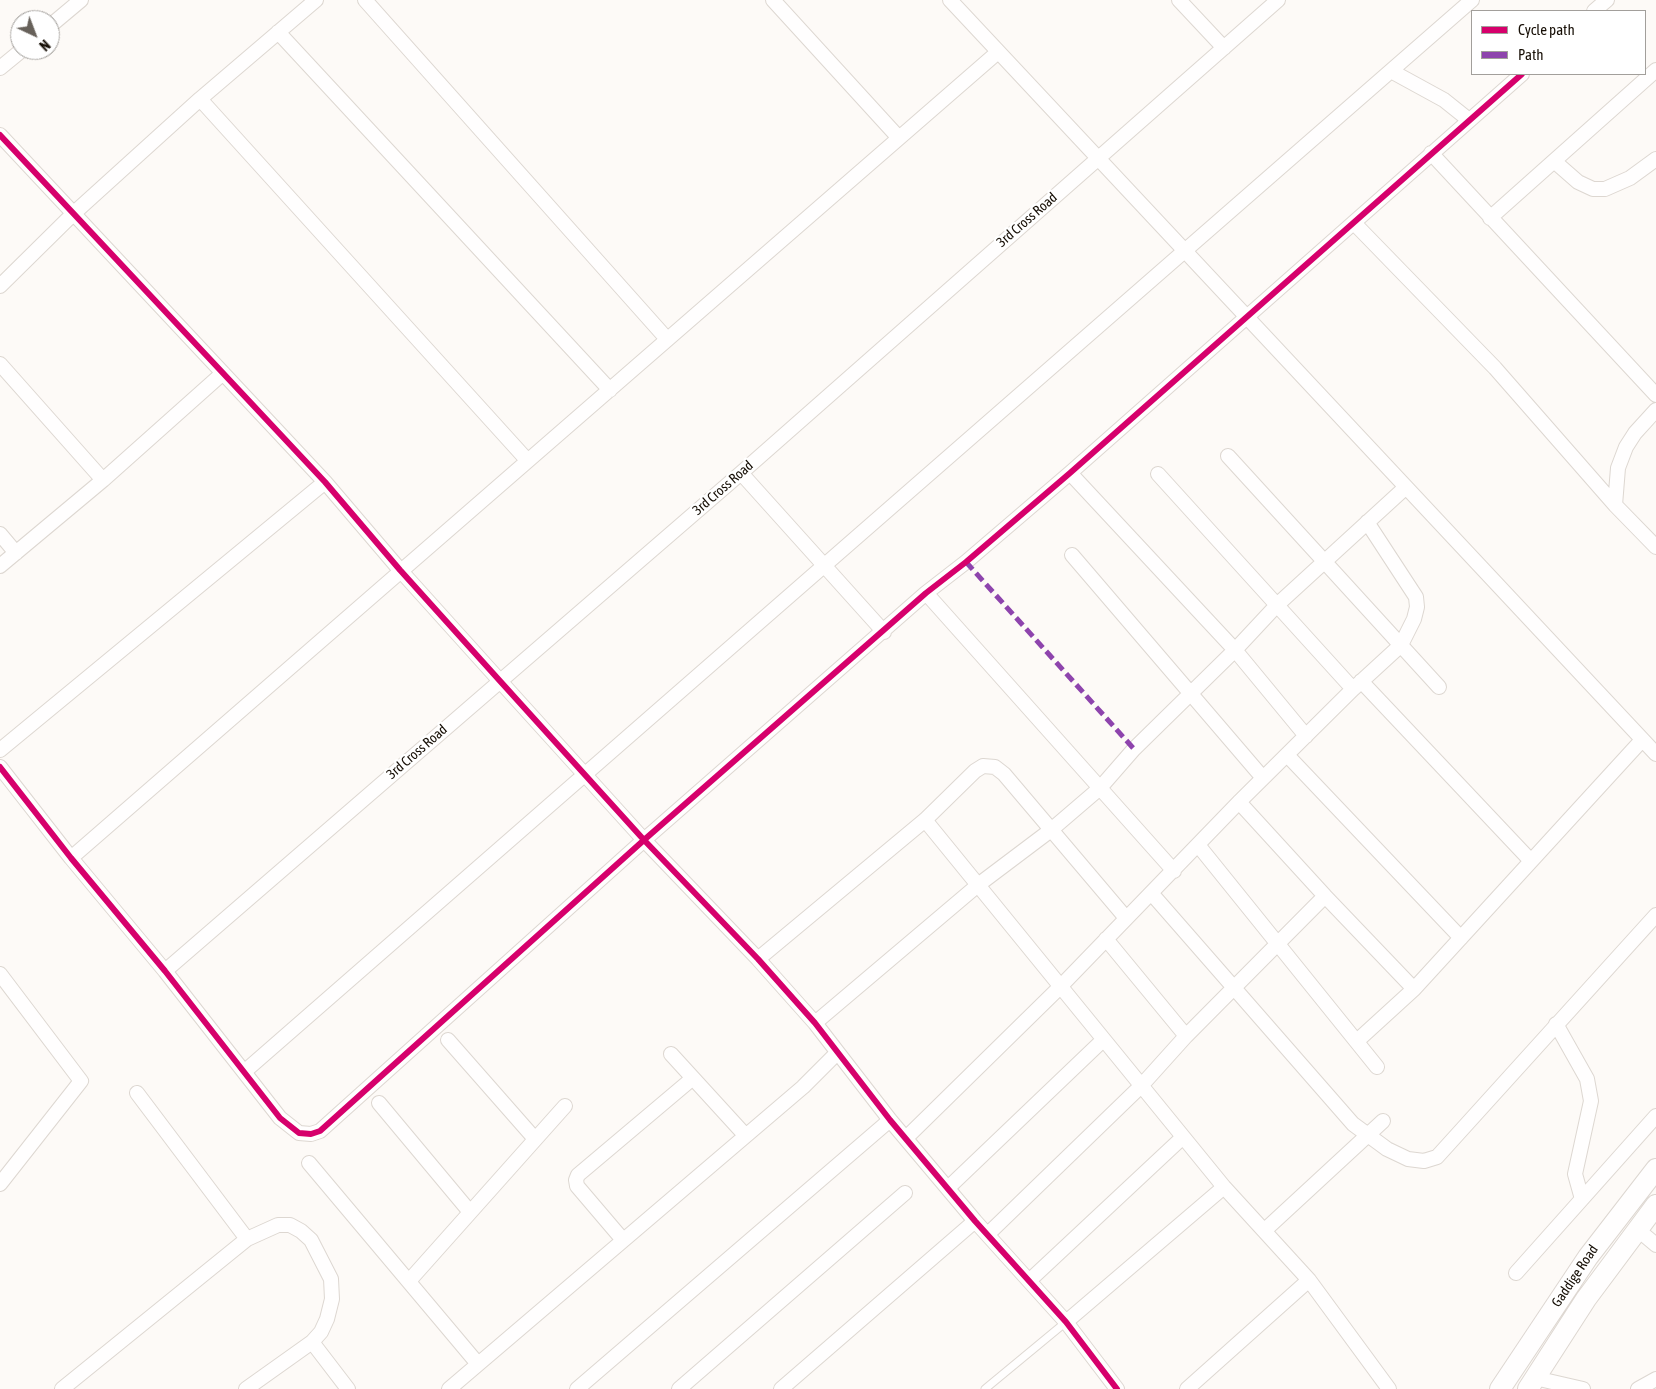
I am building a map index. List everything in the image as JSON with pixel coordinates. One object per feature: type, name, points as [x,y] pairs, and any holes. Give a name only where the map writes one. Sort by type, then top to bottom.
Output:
[{"type":"main road","name":"Gaddige Road","points":[[1500,1389],[1588,1257],[1656,1169]]},
{"type":"main road","name":"Gaddige Road","points":[[1531,1383],[1586,1299],[1656,1205]]},
{"type":"street","points":[[60,18],[81,0]]},
{"type":"street","points":[[0,286],[73,214],[200,99],[316,0]]},
{"type":"street","points":[[773,0],[898,138]]},
{"type":"street","points":[[950,0],[1098,157],[1184,253],[1656,754]]},
{"type":"street","points":[[1179,0],[1224,48]]},
{"type":"street","name":"3rd Cross Road","points":[[165,971],[741,473],[1278,0]]},
{"type":"street","points":[[244,1072],[1472,0]]},
{"type":"street","points":[[1595,10],[1607,0]]},
{"type":"street","points":[[370,1],[668,339]]},
{"type":"street","points":[[278,32],[610,390]]},
{"type":"street","points":[[71,858],[998,52]]},
{"type":"street","points":[[0,68],[10,60]]},
{"type":"street","points":[[1490,218],[1656,70]]},
{"type":"street","points":[[1391,71],[1444,100],[1469,120]]},
{"type":"street","points":[[0,767],[71,858],[165,971],[290,1128],[299,1133],[311,1134],[320,1131],[644,840],[926,594],[1070,473],[1521,75]]},
{"type":"street","points":[[200,99],[527,460]]},
{"type":"street","points":[[0,135],[325,482],[400,570],[644,840],[758,959],[815,1023],[890,1120],[975,1221],[1066,1322],[1117,1389]]},
{"type":"street","points":[[1431,153],[1656,395]]},
{"type":"street","points":[[1554,161],[1578,182],[1593,189],[1605,189],[1630,178],[1656,158]]},
{"type":"street","points":[[1354,223],[1495,368],[1615,504],[1656,547]]},
{"type":"street","points":[[0,364],[103,480]]},
{"type":"street","points":[[0,566],[103,480],[223,373]]},
{"type":"street","points":[[1615,504],[1618,468],[1626,447],[1635,433],[1656,410]]},
{"type":"street","points":[[1228,456],[1439,686]]},
{"type":"street","points":[[741,473],[884,632]]},
{"type":"street","points":[[1070,473],[1235,650],[1306,736]]},
{"type":"street","points":[[1158,474],[1277,605],[1531,861]]},
{"type":"street","points":[[0,750],[325,482]]},
{"type":"street","points":[[815,1023],[978,885],[1051,830],[1100,788],[1134,749],[1235,650],[1277,605],[1406,487]]},
{"type":"street","points":[[906,1138],[1060,988],[1263,778],[1357,685],[1401,645],[1414,619],[1417,607],[1416,597],[1367,522]]},
{"type":"street","points":[[0,534],[16,553]]},
{"type":"street","points":[[1072,555],[1263,778]]},
{"type":"street","points":[[926,594],[1174,871]]},
{"type":"street","points":[[1357,1041],[1414,989],[1642,740]]},
{"type":"street","points":[[1287,755],[1461,938]]},
{"type":"street","points":[[758,959],[925,820],[975,771],[990,765],[1004,774],[1126,918]]},
{"type":"street","points":[[1239,802],[1414,989]]},
{"type":"street","points":[[925,820],[1224,1187],[1309,1280],[1389,1389]]},
{"type":"street","points":[[1198,845],[1377,1067]]},
{"type":"street","points":[[1152,894],[1366,1136],[1408,1159],[1424,1161],[1438,1157],[1656,915]]},
{"type":"street","points":[[988,1234],[1142,1086],[1186,1036],[1235,989],[1325,896]]},
{"type":"street","points":[[1106,939],[1186,1036]]},
{"type":"street","points":[[0,974],[81,1081],[0,1184]]},
{"type":"street","points":[[1556,1024],[1588,1079],[1591,1101],[1575,1174],[1582,1199]]},
{"type":"street","points":[[448,1040],[535,1139]]},
{"type":"street","points":[[948,1188],[1103,1040]]},
{"type":"street","points":[[449,1389],[803,1086],[838,1053]]},
{"type":"street","points":[[671,1054],[745,1135]]},
{"type":"street","points":[[623,1240],[577,1186],[578,1174],[693,1078]]},
{"type":"street","points":[[137,1093],[247,1239]]},
{"type":"street","points":[[379,1103],[470,1212]]},
{"type":"street","points":[[409,1281],[565,1106]]},
{"type":"street","points":[[1516,1273],[1656,1116]]},
{"type":"street","points":[[577,1389],[890,1120]]},
{"type":"street","points":[[1264,1230],[1383,1121]]},
{"type":"street","points":[[1030,1280],[1184,1137]]},
{"type":"street","points":[[309,1163],[478,1364]]},
{"type":"street","points":[[1066,1322],[1224,1187]]},
{"type":"street","points":[[679,1389],[905,1194]]},
{"type":"street","points":[[781,1389],[975,1221]]},
{"type":"street","points":[[62,1389],[247,1239],[278,1225],[290,1225],[301,1231],[311,1240],[330,1279],[332,1299],[321,1332],[312,1342],[246,1389]]},
{"type":"street","points":[[1637,1229],[1656,1245]]},
{"type":"street","points":[[1187,1389],[1309,1280]]},
{"type":"street","points":[[312,1342],[348,1389]]},
{"type":"street","points":[[1638,1389],[1656,1379]]},
{"type":"street","points":[[1531,1383],[1583,1389]]},
{"type":"lane","points":[[985,1389],[1066,1322]]},
{"type":"marked path","points":[[966,562],[1134,749]]},
{"type":"cycle path","points":[[0,767],[71,858],[165,971],[280,1118],[299,1133],[311,1134],[320,1131],[644,840],[926,593],[966,562],[1070,473],[1521,75]]},
{"type":"cycle path","points":[[0,135],[325,482],[400,570],[644,840],[758,959],[815,1023],[890,1120],[975,1221],[1066,1322],[1117,1389]]}]
